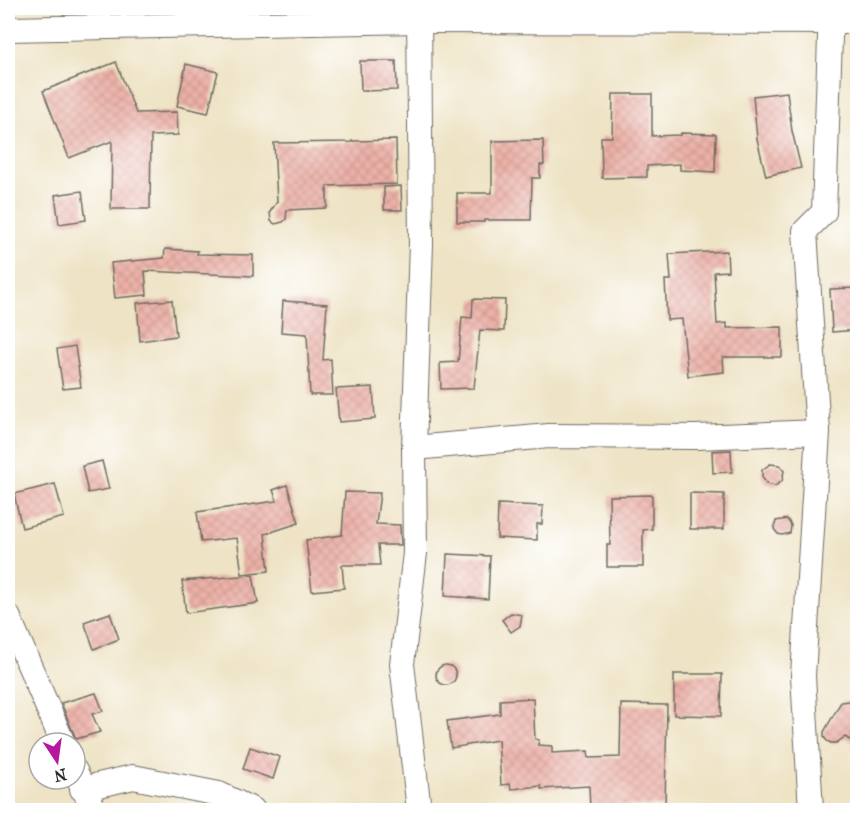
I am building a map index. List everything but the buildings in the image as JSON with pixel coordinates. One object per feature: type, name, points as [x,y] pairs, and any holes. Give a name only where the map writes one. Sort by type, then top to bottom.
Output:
[{"type":"street","points":[[419,14],[421,244],[414,448],[415,553],[402,664],[419,810]]},
{"type":"street","points":[[8,29],[31,18],[419,14],[831,15],[858,22]]},
{"type":"street","points":[[812,810],[803,676],[818,432],[804,231],[824,212],[831,15]]},
{"type":"street","points":[[414,448],[549,436],[696,437],[818,432]]},
{"type":"street","points":[[8,616],[58,731]]},
{"type":"street","points":[[87,780],[133,777],[219,794],[253,810]]},
{"type":"street","points":[[84,791],[94,810]]}]
